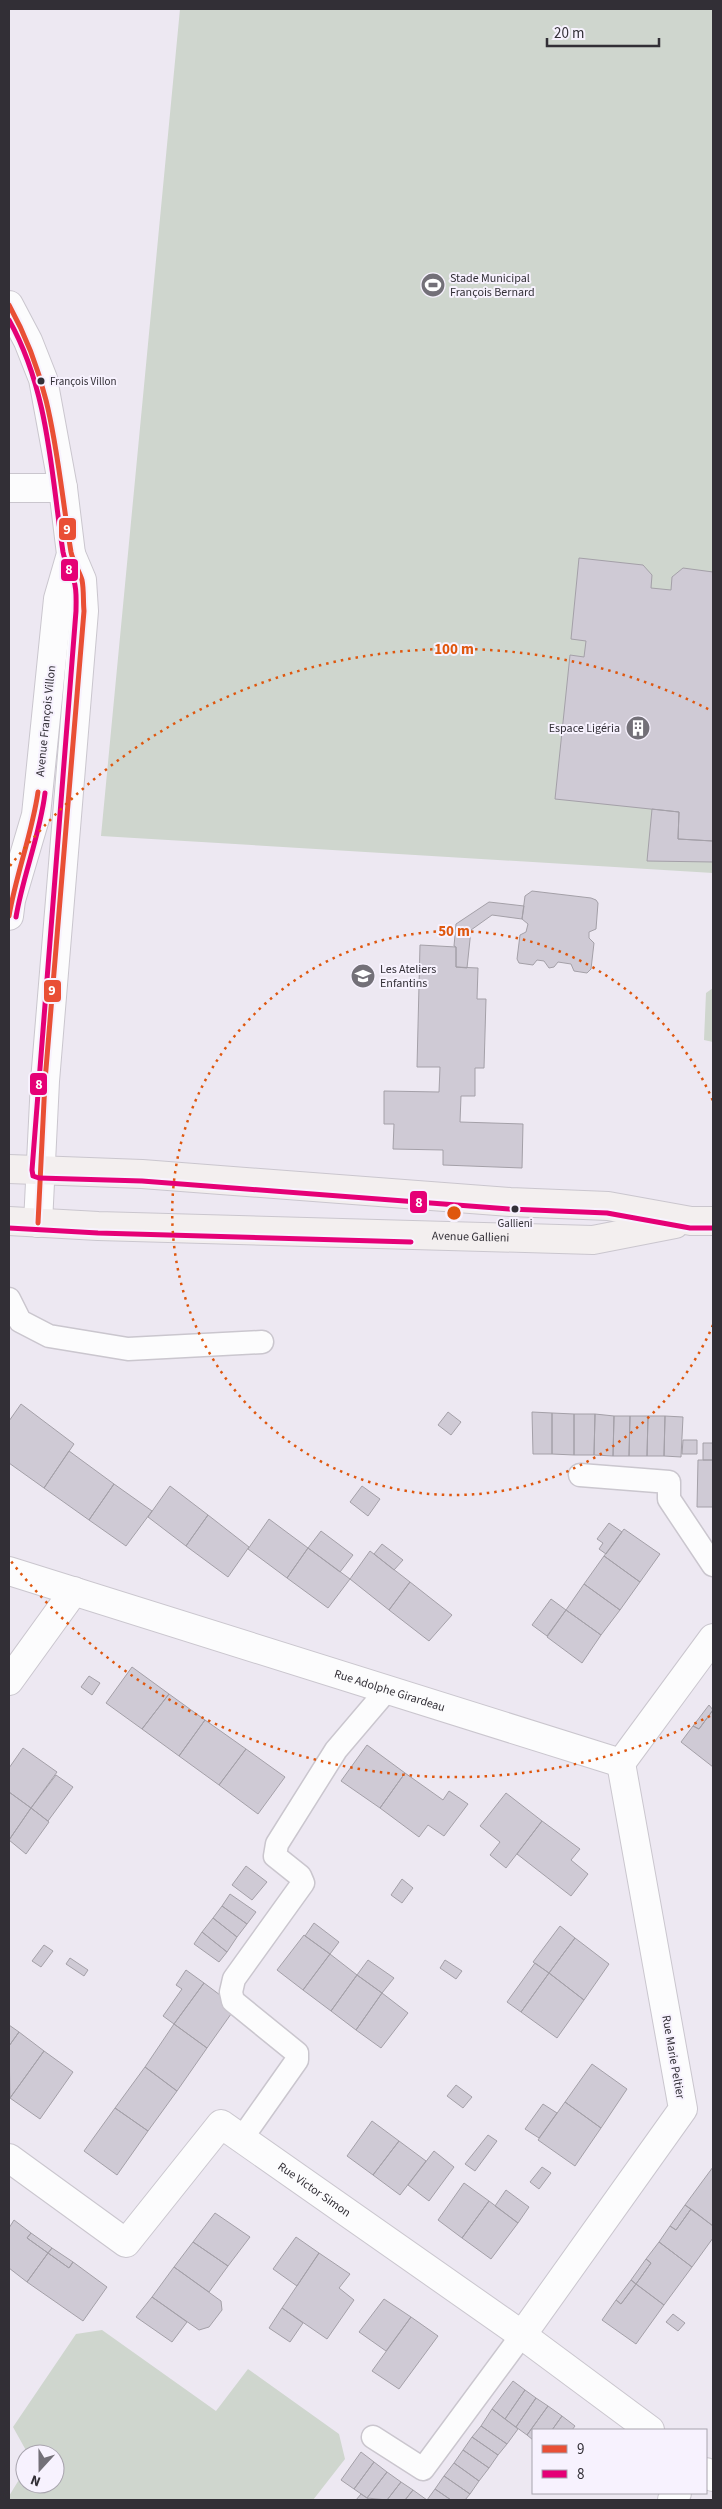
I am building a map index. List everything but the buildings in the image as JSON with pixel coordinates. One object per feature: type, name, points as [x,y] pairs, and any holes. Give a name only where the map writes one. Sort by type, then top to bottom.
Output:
[{"type":"main road","name":"Avenue Gallieni","points":[[9,1169],[39,1172],[142,1174],[510,1202],[608,1206],[702,1221]]},
{"type":"main road","name":"Avenue Gallieni","points":[[9,1221],[107,1227],[593,1240],[702,1221]]},
{"type":"street","name":"Avenue François Villon","points":[[9,305],[28,341],[42,378],[63,488],[71,554],[82,580],[84,612],[39,1172],[38,1223]]},
{"type":"street","points":[[9,488],[63,488]]},
{"type":"street","name":"Avenue François Villon","points":[[9,916],[11,900],[36,815],[58,599],[71,554]]},
{"type":"street","name":"Rue Adolphe Girardeau","points":[[9,1571],[622,1763]]},
{"type":"street","points":[[9,1682],[74,1591]]},
{"type":"street","points":[[622,1763],[713,1638]]},
{"type":"street","name":"Rue Marie Peltier","points":[[522,2334],[683,2109],[622,1763]]},
{"type":"street","name":"Rue Victor Simon","points":[[9,2158],[126,2243],[221,2124],[522,2334],[649,2429]]},
{"type":"lane","points":[[9,1299],[20,1321],[49,1336],[128,1349],[262,1342]]},
{"type":"lane","points":[[580,1475],[669,1482],[669,1499],[713,1565]]},
{"type":"lane","points":[[242,2138],[297,2060],[297,2053],[233,2001],[231,1992],[234,1979],[303,1883],[300,1876],[275,1856],[276,1844],[336,1750],[388,1690]]},
{"type":"lane","points":[[373,2437],[423,2469],[522,2334]]},
{"type":"shaded area","name":"Stade Municipal François Bernard","points":[[180,9],[713,9],[713,873],[101,836]]},
{"type":"shaded area","points":[[713,988],[713,1042],[704,1040],[706,993]]},
{"type":"shaded area","points":[[102,2330],[216,2411],[248,2369],[339,2434],[345,2459],[313,2500],[9,2500],[9,2496],[15,2486],[15,2494],[65,2494],[65,2444],[22,2444],[13,2427],[76,2334]]},
{"type":"transit line","name":"9","points":[[9,305],[36,366],[45,396],[52,426],[71,552],[82,580],[84,611],[45,1081],[38,1223]]},
{"type":"transit line","name":"8","points":[[9,320],[33,375],[46,433],[63,552],[76,588],[76,611],[33,1176],[39,1178],[142,1181],[509,1209],[607,1213],[690,1228],[713,1228]]},
{"type":"transit line","name":"9","points":[[9,916],[38,792]]},
{"type":"transit line","name":"8","points":[[16,917],[43,809],[45,793]]},
{"type":"transit line","name":"8","points":[[9,1228],[98,1233],[411,1242]]},
{"type":"place","name":"Stade Municipal François Bernard","points":[[433,285]]},
{"type":"place","name":"François Villon","points":[[41,381]]},
{"type":"place","name":"Espace Ligéria","points":[[638,728]]},
{"type":"place","name":"Les Ateliers Enfantins","points":[[363,976]]},
{"type":"place","name":"Gallieni","points":[[515,1209]]}]
